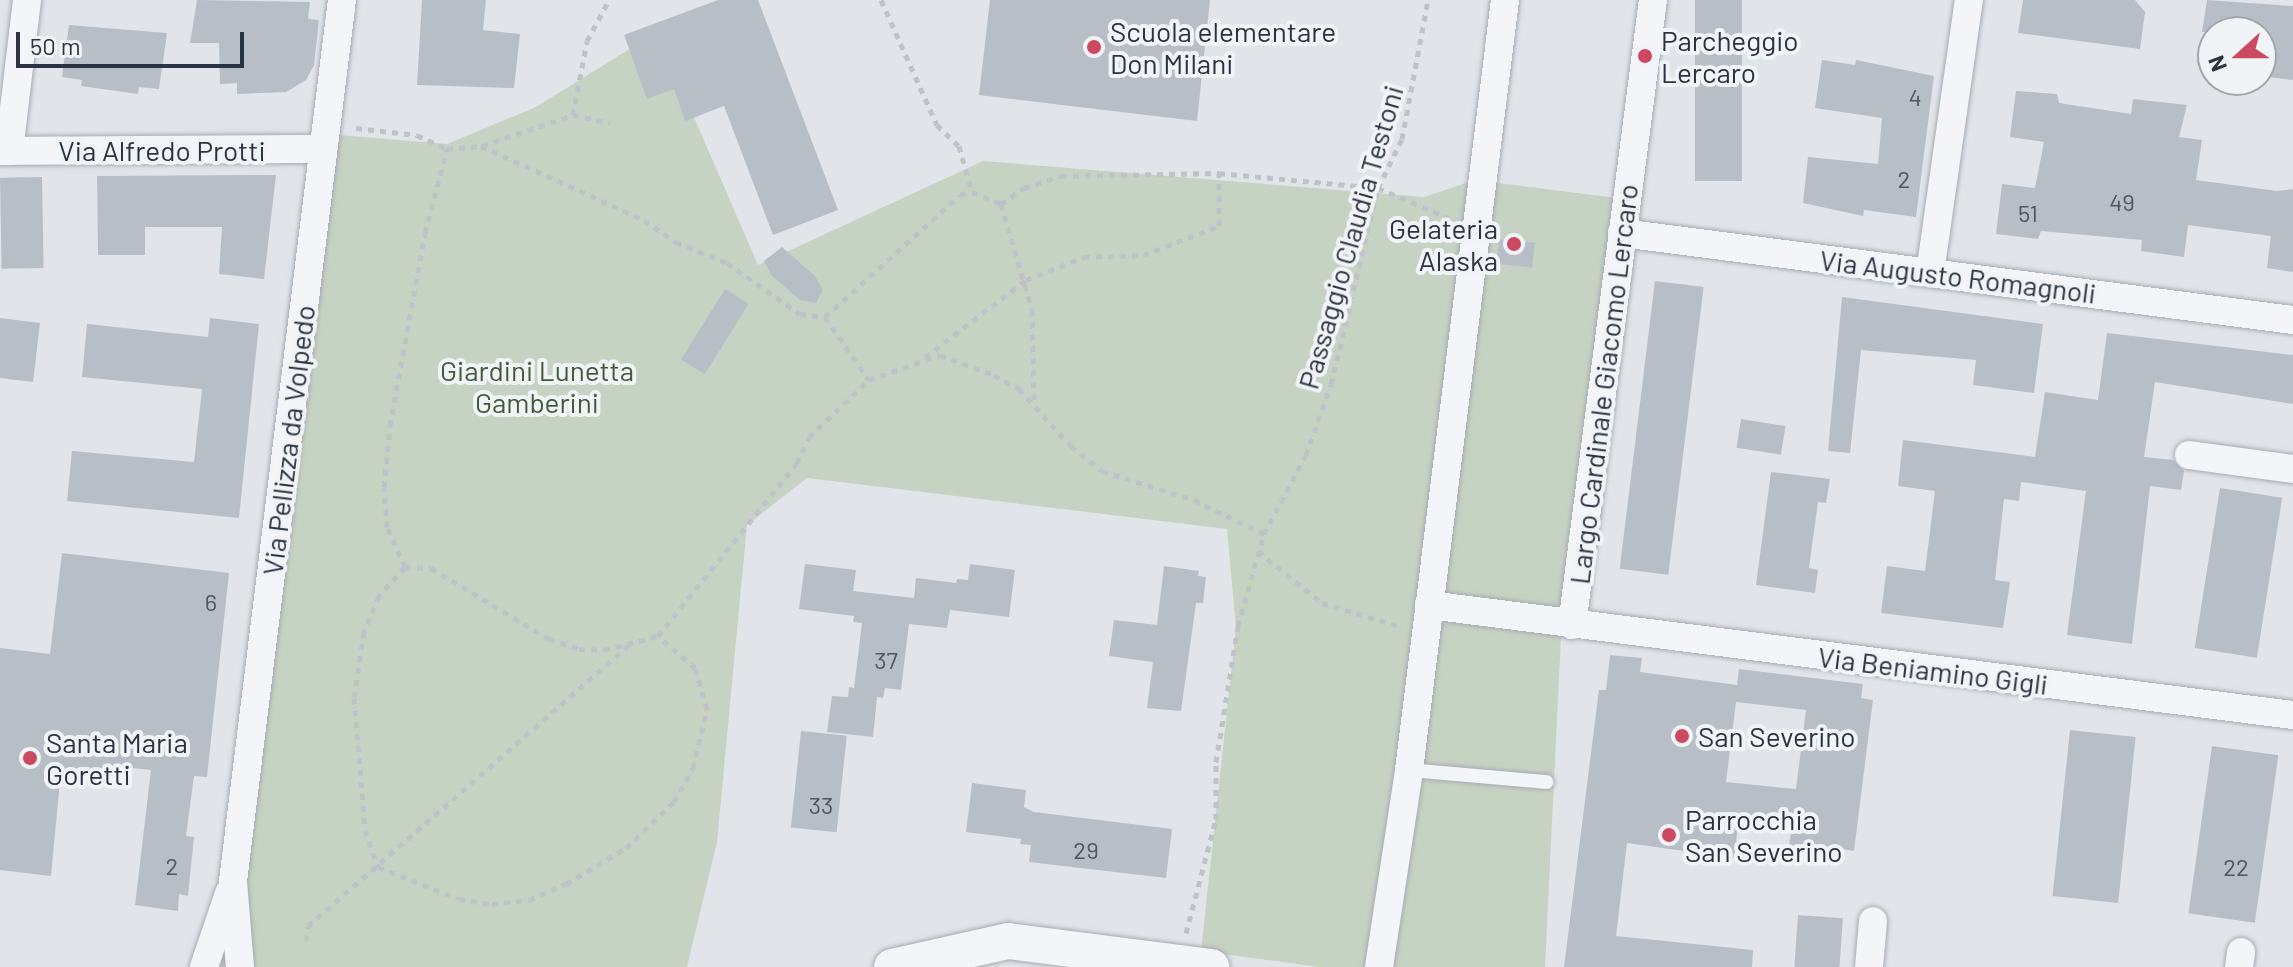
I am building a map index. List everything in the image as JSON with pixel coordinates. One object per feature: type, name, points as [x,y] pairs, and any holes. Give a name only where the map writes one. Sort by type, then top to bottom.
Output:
[{"type":"street","points":[[4,151],[27,0]]},
{"type":"street","name":"Via Pellizza da Volpedo","points":[[204,967],[233,881],[342,0]]},
{"type":"street","points":[[1379,967],[1409,770],[1505,0]]},
{"type":"street","name":"Largo Cardinale Giacomo Lercaro","points":[[1429,605],[1572,625],[1653,0]]},
{"type":"street","points":[[1930,273],[1969,0]]},
{"type":"street","name":"Via Alfredo Protti","points":[[4,151],[323,149]]},
{"type":"street","name":"Via Augusto Romagnoli","points":[[1622,233],[2293,320]]},
{"type":"street","points":[[2189,455],[2293,469]]},
{"type":"street","name":"Via Beniamino Gigli","points":[[1572,625],[2293,715]]},
{"type":"street","name":"Via Pellizza da Volpedo","points":[[233,881],[240,967]]},
{"type":"street","points":[[1869,967],[1873,921]]},
{"type":"street","points":[[892,967],[1008,941],[1211,967]]},
{"type":"lane","points":[[1409,770],[1546,782]]},
{"type":"path","points":[[573,115],[587,41],[609,0]]},
{"type":"path","points":[[881,0],[937,125],[959,146],[972,192]]},
{"type":"path","name":"Passaggio Claudia Testoni","points":[[1184,941],[1209,856],[1228,673],[1258,551],[1306,455],[1331,384],[1378,188],[1402,139],[1428,0]]},
{"type":"path","points":[[356,128],[417,135],[447,149],[481,146],[573,115],[610,123]]},
{"type":"path","points":[[481,146],[727,263],[800,314],[825,317],[869,380]]},
{"type":"path","points":[[405,567],[387,527],[384,487],[404,337],[447,149]]},
{"type":"path","points":[[1001,204],[1024,188],[1061,176],[1219,173],[1378,188],[1451,219]]},
{"type":"path","points":[[405,567],[431,568],[549,639],[604,650],[658,636],[797,463],[809,437],[869,380],[924,358],[1026,280],[1084,257],[1143,255],[1219,226],[1219,173]]},
{"type":"path","points":[[825,317],[949,202],[972,192],[1001,204],[1026,280],[1036,345],[1033,403]]},
{"type":"path","points":[[924,358],[963,361],[1007,382],[1033,403],[1048,423],[1102,471],[1194,500],[1264,534]]},
{"type":"path","points":[[1258,551],[1322,603],[1399,626],[1397,644],[1424,647]]},
{"type":"path","points":[[378,867],[363,816],[354,698],[364,632],[379,596],[405,567]]},
{"type":"path","points":[[378,867],[459,899],[492,904],[529,900],[626,848],[674,802],[704,735],[707,709],[695,668],[658,636]]},
{"type":"path","points":[[306,941],[308,926],[630,644]]},
{"type":"green space","name":"Giardini Lunetta Gamberini","points":[[657,32],[758,265],[983,161],[1424,197],[1475,180],[1617,198],[1561,637],[1545,967],[1319,967],[1201,951],[1236,628],[1227,529],[807,478],[747,525],[717,842],[687,967],[212,967],[315,133],[447,144],[536,107]]},
{"type":"building","points":[[197,0],[310,2],[308,19],[319,20],[314,65],[306,80],[286,92],[237,94],[237,83],[220,84],[219,43],[190,43]]},
{"type":"building","points":[[422,0],[486,0],[483,30],[520,34],[514,88],[417,85]]},
{"type":"building","points":[[718,0],[758,0],[838,210],[773,235],[724,106],[685,121],[674,89],[647,99],[624,35]]},
{"type":"building","name":"Scuola elementare Don Milani","points":[[990,0],[1210,0],[1197,121],[979,95]]},
{"type":"building","points":[[1695,0],[1742,0],[1742,181],[1695,181]]},
{"type":"building","points":[[2023,0],[2135,0],[2145,12],[2140,49],[2018,33]]},
{"type":"building","points":[[2207,0],[2293,6],[2293,80],[2277,78],[2277,16],[2204,16]]},
{"type":"building","points":[[69,25],[167,33],[159,89],[139,87],[138,94],[81,86],[82,80],[62,77]]},
{"type":"building","points":[[1822,60],[1855,65],[1856,60],[1934,76],[1916,217],[1864,210],[1863,216],[1803,203],[1808,157],[1878,164],[1882,118],[1815,108]]},
{"type":"building","points":[[2016,91],[2057,94],[2059,103],[2131,114],[2133,99],[2187,105],[2179,137],[2202,140],[2196,180],[2277,191],[2293,189],[2293,272],[2267,268],[2271,236],[2188,225],[2184,257],[2141,251],[2142,240],[2041,231],[2038,239],[1996,234],[2002,184],[2035,188],[2044,142],[2010,137]]},
{"type":"building","points":[[276,175],[264,279],[219,274],[222,227],[145,227],[145,255],[98,255],[97,176]]},
{"type":"building","points":[[42,177],[44,268],[2,269],[0,178]]},
{"type":"building","points":[[1499,239],[1535,243],[1532,268],[1496,264]]},
{"type":"building","points":[[782,247],[815,276],[823,290],[816,303],[800,300],[772,276],[764,261]]},
{"type":"building","points":[[1655,281],[1704,287],[1668,575],[1620,569]]},
{"type":"building","points":[[725,289],[749,304],[705,374],[681,359]]},
{"type":"building","points":[[1842,297],[2043,324],[2034,393],[1973,385],[1976,360],[1861,350],[1850,453],[1828,451]]},
{"type":"building","points":[[0,318],[40,323],[33,382],[0,378]]},
{"type":"building","points":[[210,318],[259,324],[239,518],[67,501],[72,451],[194,462],[202,389],[82,377],[87,324],[208,337]]},
{"type":"building","points":[[2107,333],[2293,355],[2293,404],[2155,382],[2144,457],[2173,460],[2184,471],[2181,490],[2150,486],[2132,644],[2067,635],[2086,491],[2021,482],[2019,501],[2004,499],[1995,580],[2010,582],[2003,628],[1881,613],[1887,566],[1925,571],[1935,491],[1898,486],[1903,440],[2035,457],[2045,392],[2098,400]]},
{"type":"building","points":[[1741,419],[1785,426],[1781,455],[1736,448]]},
{"type":"building","points":[[1771,472],[1830,479],[1826,503],[1818,502],[1809,568],[1818,570],[1815,593],[1756,585]]},
{"type":"building","points":[[2220,488],[2282,498],[2257,658],[2195,648]]},
{"type":"building","points":[[62,553],[229,573],[207,777],[194,776],[186,836],[194,837],[188,896],[179,894],[178,911],[135,905],[151,770],[105,765],[103,785],[60,781],[51,876],[0,870],[0,648],[50,654]]},
{"type":"building","points":[[805,564],[856,570],[853,591],[914,598],[916,578],[956,583],[957,579],[968,580],[970,564],[1015,570],[1009,617],[950,610],[947,628],[909,624],[901,690],[885,688],[883,698],[877,697],[873,737],[827,732],[832,696],[848,697],[849,687],[854,688],[862,623],[853,622],[854,616],[799,609]]},
{"type":"building","points":[[1164,566],[1199,571],[1198,576],[1206,577],[1203,603],[1196,603],[1181,711],[1147,708],[1153,662],[1109,656],[1114,620],[1157,625]]},
{"type":"building","points":[[1610,655],[1642,658],[1640,672],[1737,685],[1739,669],[1863,684],[1861,698],[1873,700],[1854,851],[1842,849],[1841,859],[1788,853],[1792,825],[1739,819],[1734,858],[1627,843],[1616,936],[1753,950],[1752,967],[1564,967],[1599,690],[1606,690]],"holes":[[[1736,702],[1806,710],[1796,789],[1726,782]]]},
{"type":"building","points":[[2070,730],[2136,737],[2118,903],[2053,896]]},
{"type":"building","points":[[801,731],[847,736],[837,832],[791,827]]},
{"type":"building","points":[[2212,746],[2278,755],[2255,923],[2188,913]]},
{"type":"building","points":[[972,783],[1026,790],[1024,807],[1034,812],[1172,829],[1166,878],[1029,862],[1031,845],[1020,844],[1021,839],[966,832]]},
{"type":"building","points":[[1798,915],[1843,918],[1839,967],[1794,967]]},
{"type":"place","name":"Scuola elementare Don Milani","points":[[1094,47]]},
{"type":"place","name":"Parcheggio Lercaro","points":[[1645,56]]},
{"type":"place","name":"Gelateria Alaska","points":[[1514,244]]},
{"type":"place","name":"San Severino","points":[[1682,736]]},
{"type":"place","name":"Santa Maria Goretti","points":[[30,758]]},
{"type":"place","name":"Parrocchia San Severino","points":[[1669,835]]}]
